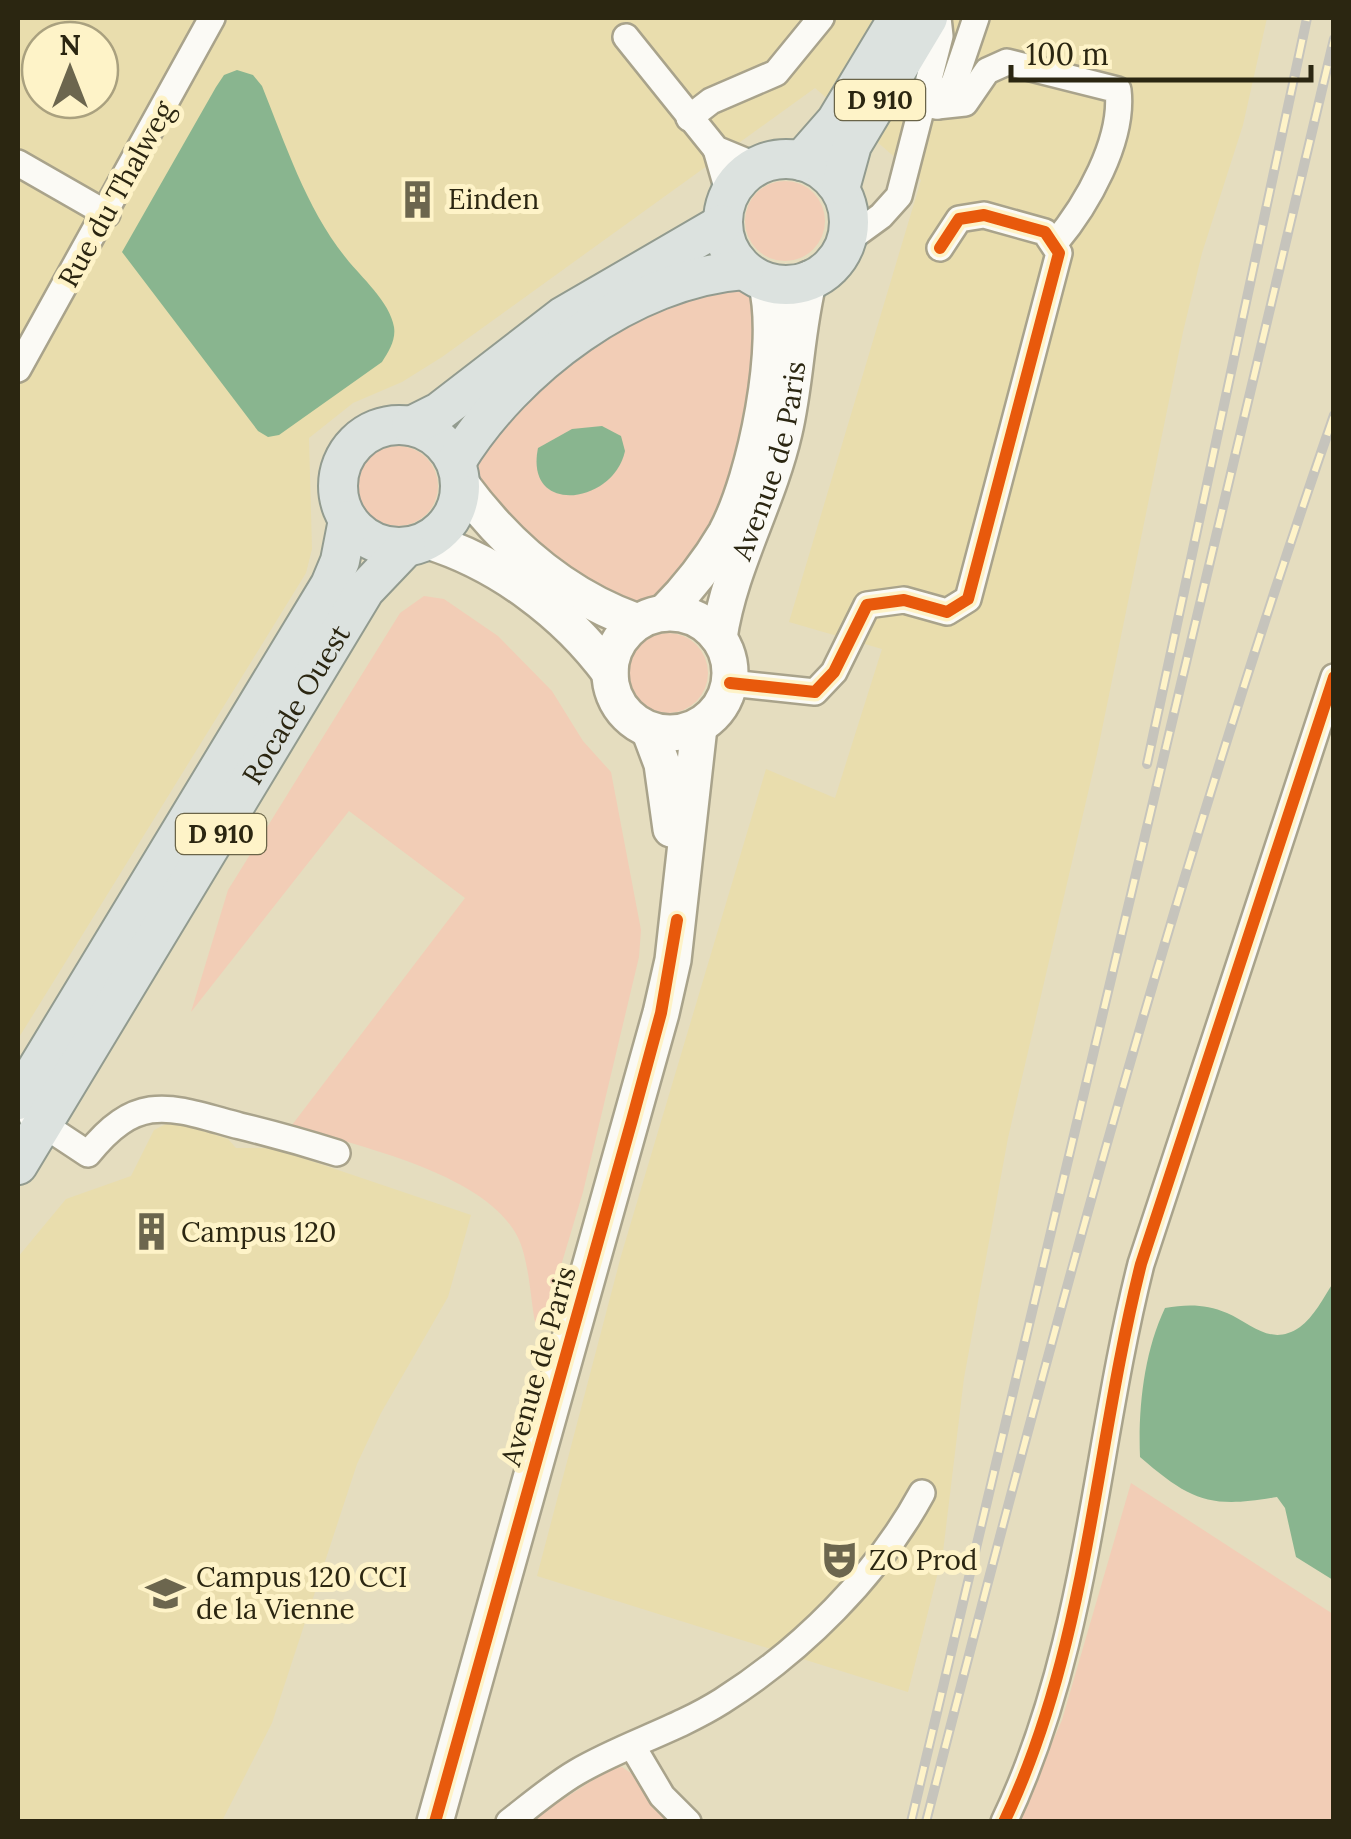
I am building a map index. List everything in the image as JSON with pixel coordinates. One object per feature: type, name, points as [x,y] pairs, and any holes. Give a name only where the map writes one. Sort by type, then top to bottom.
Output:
[{"type":"main road","name":"D 910","points":[[800,161],[836,121],[898,18]]},
{"type":"main road","name":"D 910","points":[[841,185],[852,145],[928,18]]},
{"type":"main road","points":[[417,544],[452,517],[458,473],[507,396],[589,330],[655,292],[705,273],[755,276],[787,284],[809,279],[832,264],[848,240],[849,212],[841,185],[822,169],[800,161],[757,166],[741,176],[726,209],[728,249],[755,276]]},
{"type":"main road","points":[[610,673],[539,600],[465,552],[373,542],[348,520],[338,486],[348,452],[376,430],[411,426],[439,412],[595,295],[726,209]]},
{"type":"main road","name":"Avenue de Paris","points":[[650,617],[706,564],[728,529],[740,495],[773,343],[774,310],[755,276]]},
{"type":"main road","name":"Avenue de Paris","points":[[719,638],[723,612],[764,506],[784,431],[809,279]]},
{"type":"main road","points":[[411,426],[430,433],[492,526],[522,554],[584,598],[650,617],[695,617],[719,638],[730,683],[720,708],[699,727],[676,734],[650,732],[628,718],[615,697],[610,673],[616,644],[650,617]]},
{"type":"main road","name":"Rocade Ouest","points":[[24,1112],[31,1063],[330,585],[340,561],[348,520]]},
{"type":"main road","name":"Rocade Ouest","points":[[24,1112],[366,590],[417,544]]},
{"type":"main road","name":"Avenue de Paris","points":[[435,1822],[661,1013],[677,920],[699,727]]},
{"type":"main road","name":"Avenue de Paris","points":[[650,732],[669,805],[677,920]]},
{"type":"main road","name":"D 910","points":[[18,1164],[24,1112]]},
{"type":"street","name":"Rue du Thalweg","points":[[18,370],[212,18]]},
{"type":"street","points":[[689,118],[711,101],[776,73],[820,18]]},
{"type":"street","points":[[848,240],[881,216],[899,196],[931,105],[940,36],[938,18]]},
{"type":"street","points":[[931,105],[954,83],[976,18]]},
{"type":"street","points":[[626,36],[716,149],[757,166]]},
{"type":"street","points":[[931,105],[966,103],[987,71],[1007,62],[1118,90],[1122,117],[1074,222],[1055,243]]},
{"type":"street","points":[[716,149],[726,209]]},
{"type":"street","points":[[18,163],[106,214]]},
{"type":"street","points":[[730,683],[815,692],[841,660],[867,605],[904,600],[948,612],[968,599],[1058,264],[1055,243],[1045,232],[970,215],[949,230],[940,248]]},
{"type":"street","points":[[1004,1822],[1037,1750],[1054,1697],[1090,1534],[1123,1332],[1141,1264],[1334,677]]},
{"type":"street","points":[[24,1112],[88,1154],[123,1119],[164,1106],[337,1153]]},
{"type":"street","points":[[509,1822],[578,1772],[721,1702],[776,1662],[870,1570],[904,1526],[922,1494]]},
{"type":"street","points":[[633,1748],[662,1796],[688,1822]]},
{"type":"shaded area","points":[[18,18],[1267,18],[1243,125],[1202,253],[1183,332],[1097,754],[1008,1138],[964,1378],[943,1552],[908,1692],[537,1576],[621,1256],[766,769],[835,798],[882,649],[789,622],[921,180],[815,88],[442,357],[402,382],[353,403],[309,438],[312,549],[306,573],[18,1039]]},
{"type":"shaded area","points":[[237,70],[253,75],[262,86],[320,219],[381,299],[394,327],[393,341],[382,362],[279,435],[268,437],[258,431],[122,252],[216,87],[224,75]]},
{"type":"shaded area","points":[[785,181],[800,184],[813,193],[822,206],[822,236],[813,249],[800,258],[785,261],[770,258],[757,249],[748,236],[745,221],[748,206],[757,193],[770,184]]},
{"type":"shaded area","points":[[747,287],[758,299],[751,408],[720,523],[655,604],[632,604],[584,583],[476,493],[473,469],[477,448],[574,355],[666,301]]},
{"type":"shaded area","points":[[602,426],[621,436],[625,451],[618,469],[605,483],[572,495],[556,493],[544,485],[537,470],[538,448],[572,429]]},
{"type":"shaded area","points":[[398,446],[413,449],[426,458],[435,471],[435,501],[426,514],[413,523],[398,526],[383,523],[370,514],[361,501],[358,486],[361,471],[370,458],[383,449]]},
{"type":"shaded area","points":[[424,596],[444,599],[498,636],[552,691],[583,741],[611,772],[641,930],[639,957],[583,1192],[543,1326],[535,1322],[520,1241],[498,1211],[446,1177],[382,1152],[292,1125],[465,898],[349,811],[191,1012],[228,890],[400,613]]},
{"type":"shaded area","points":[[668,633],[683,636],[696,645],[705,658],[705,688],[696,701],[683,710],[668,713],[653,710],[640,701],[631,688],[628,673],[631,658],[640,645],[653,636]]},
{"type":"shaded area","name":"Campus 120 CCI de la Vienne","points":[[172,1121],[228,1139],[236,1148],[273,1148],[471,1215],[448,1297],[381,1413],[357,1464],[272,1723],[222,1821],[18,1822],[18,1257],[66,1199],[131,1176],[154,1130]]},
{"type":"shaded area","points":[[1333,1283],[1333,1580],[1296,1557],[1285,1508],[1277,1497],[1234,1502],[1188,1492],[1140,1457],[1140,1438],[1147,1362],[1165,1308],[1212,1308],[1262,1332],[1280,1335],[1305,1323]]},
{"type":"shaded area","points":[[1131,1483],[1333,1614],[1333,1821],[1017,1822],[1062,1720]]},
{"type":"shaded area","points":[[622,1767],[641,1780],[674,1822],[528,1822],[610,1769]]},
{"type":"railway","points":[[1147,764],[1307,18]]},
{"type":"railway","points":[[911,1822],[1334,39]]},
{"type":"railway","points":[[926,1822],[1066,1290],[1166,938],[1334,415]]},
{"type":"cycle path","points":[[730,683],[815,692],[834,672],[867,605],[904,600],[947,612],[968,599],[1059,253],[1045,232],[984,215],[959,219],[940,248]]},
{"type":"cycle path","points":[[1004,1822],[1032,1755],[1072,1617],[1141,1264],[1334,677]]},
{"type":"cycle path","points":[[435,1822],[661,1013],[677,920]]},
{"type":"place","name":"Einden","points":[[418,199]]},
{"type":"place","name":"Campus 120","points":[[151,1232]]},
{"type":"place","name":"ZO Prod","points":[[839,1560]]},
{"type":"place","name":"Campus 120 CCI de la Vienne","points":[[166,1593]]}]
